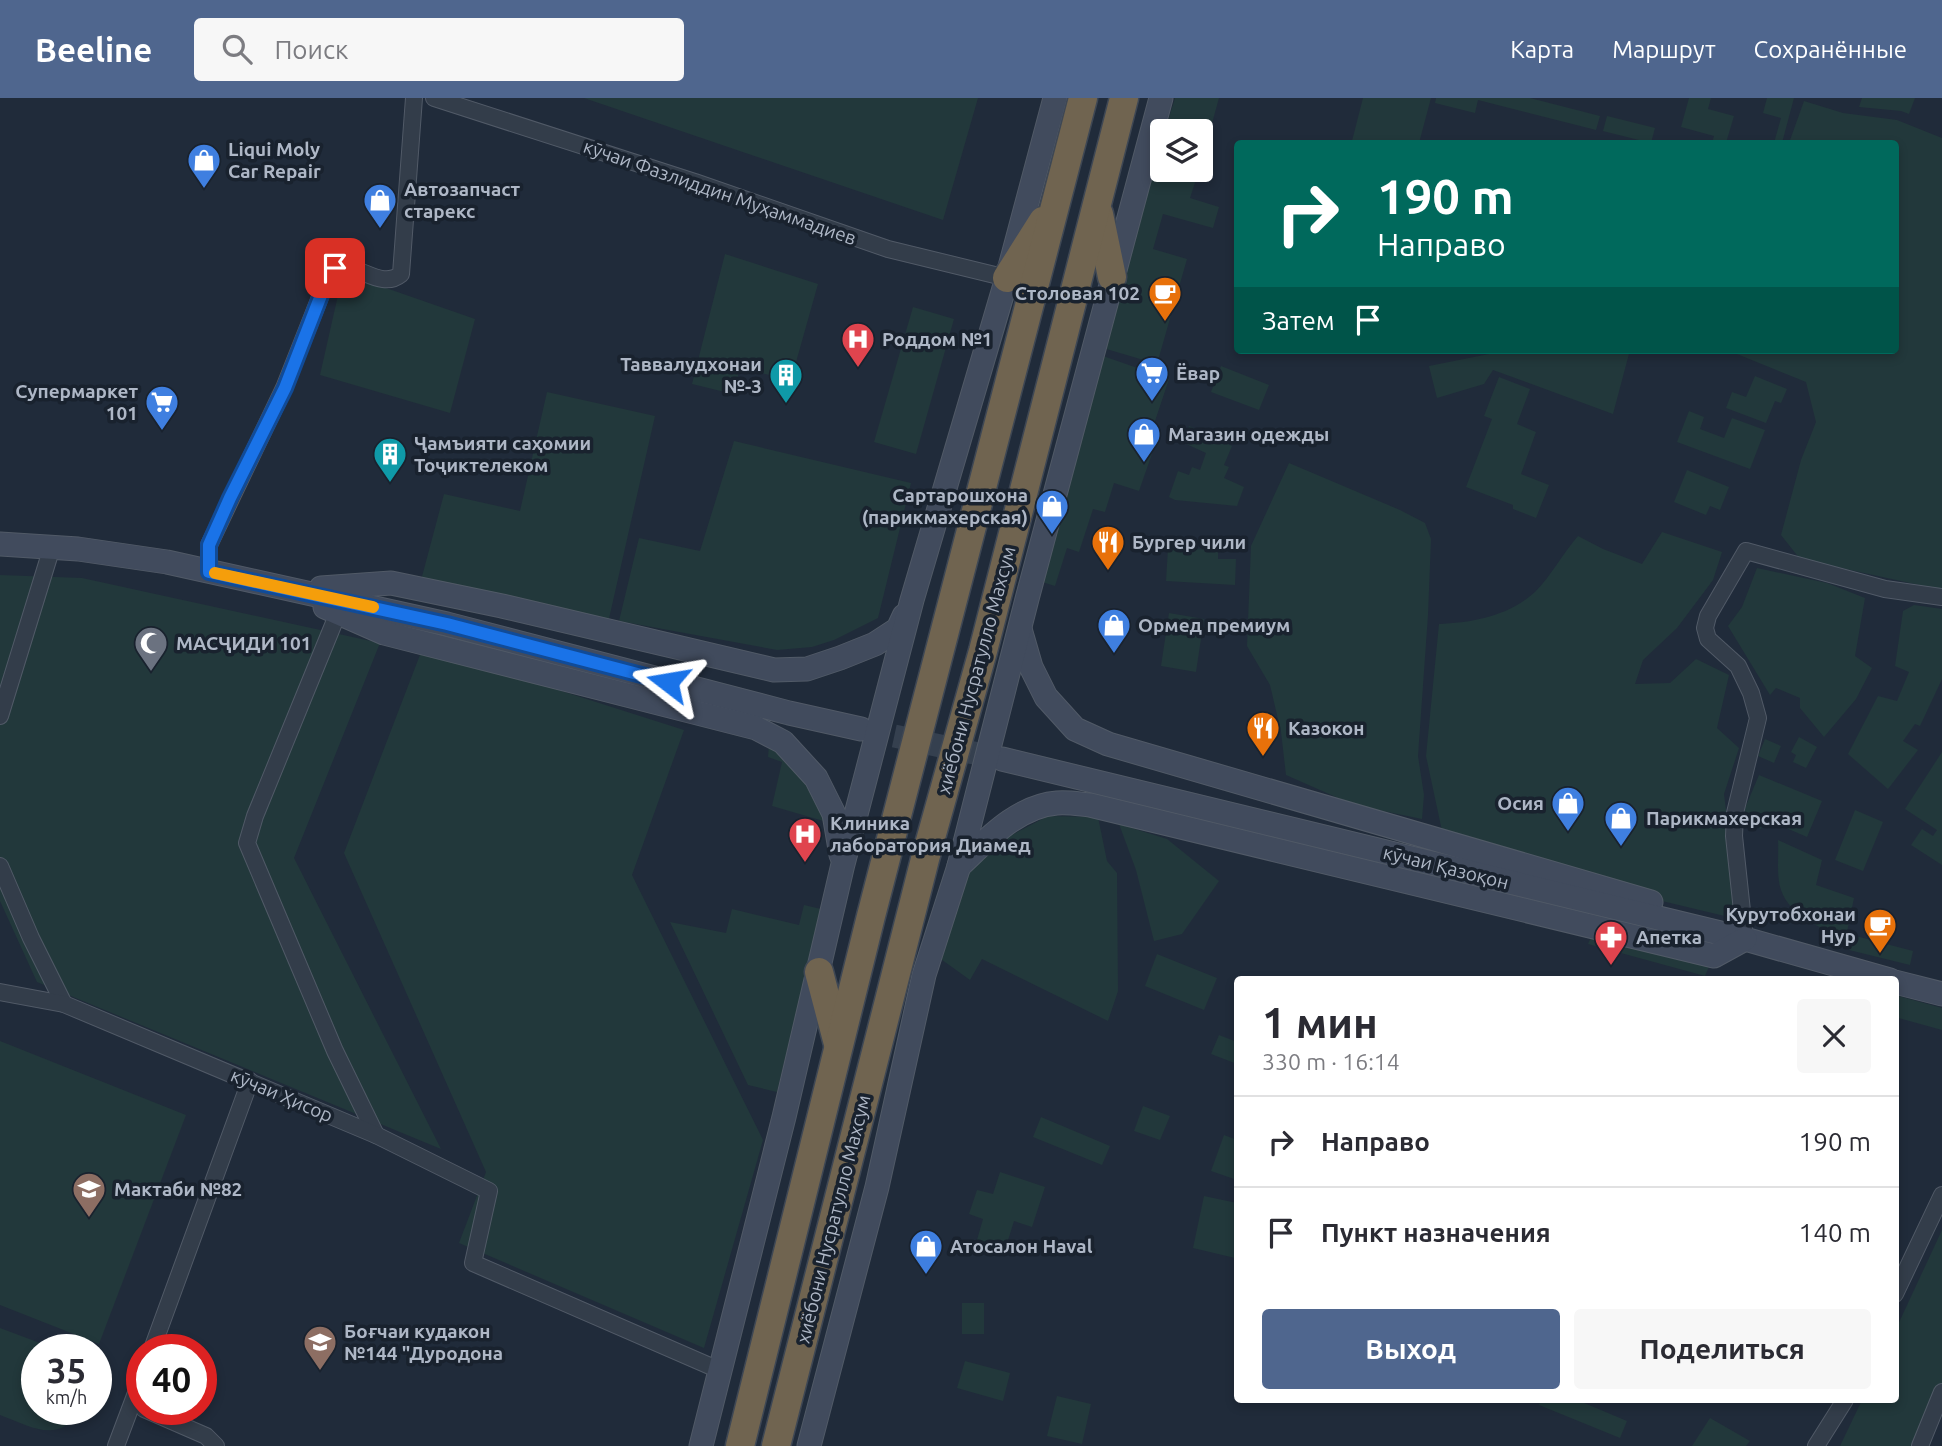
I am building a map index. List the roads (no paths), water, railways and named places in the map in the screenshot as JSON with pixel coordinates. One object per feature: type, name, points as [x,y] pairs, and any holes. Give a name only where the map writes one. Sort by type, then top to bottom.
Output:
[{"type":"highway","points":[[1082,104],[1121,109]]},
{"type":"highway","name":"хиёбони Нусратулло Махсум","points":[[740,1446],[838,1046],[1082,104]]},
{"type":"highway","name":"хиёбони Нусратулло Махсум","points":[[778,1442],[925,859],[983,651],[1098,208],[1121,109]]},
{"type":"highway","points":[[1007,278],[1056,201]]},
{"type":"highway","points":[[1098,208],[1112,277]]},
{"type":"highway","points":[[819,972],[838,1046]]},
{"type":"street","points":[[209,572],[209,545],[285,388],[330,272],[343,267],[385,281],[395,279],[401,274],[415,98]]},
{"type":"street","name":"кӯчаи Фазлиддин Муҳаммадиев","points":[[434,98],[695,182],[888,249],[1007,278]]},
{"type":"street","points":[[701,1446],[819,972],[843,864],[912,600],[1007,278],[1055,98]]},
{"type":"street","points":[[809,1446],[877,1187],[924,975],[959,866],[1019,628],[1161,98]]},
{"type":"street","points":[[0,544],[52,547],[167,562],[447,624],[789,713],[861,729]]},
{"type":"street","points":[[0,716],[52,547]]},
{"type":"street","points":[[1745,939],[1734,836],[1735,813],[1758,718],[1751,693],[1738,666],[1708,639],[1705,628],[1708,616],[1746,551],[1885,589],[1942,597]]},
{"type":"street","points":[[287,590],[391,583],[502,606],[774,670],[807,669],[874,644],[898,629],[912,600]]},
{"type":"street","points":[[287,590],[384,633],[756,728],[783,742],[816,778],[834,814],[843,864]]},
{"type":"street","points":[[338,612],[255,816],[247,843],[335,1051],[376,1135]]},
{"type":"street","points":[[1019,628],[1031,667],[1046,697],[1075,729],[1097,739],[1168,763],[1700,916],[1745,939]]},
{"type":"street","name":"кӯчаи Қазоқон","points":[[1002,759],[1745,939],[1876,976]]},
{"type":"street","points":[[959,866],[1006,824],[1033,809],[1055,803],[1090,805],[1714,956],[1745,939]]},
{"type":"street","points":[[0,866],[64,1004]]},
{"type":"street","points":[[1899,983],[1942,994]]},
{"type":"street","name":"кӯчаи Ҳисор","points":[[0,992],[64,1004],[376,1135],[489,1191],[473,1263],[719,1370]]},
{"type":"street","points":[[157,1334],[250,1081]]},
{"type":"street","points":[[1899,1286],[1942,1195]]},
{"type":"street","points":[[1920,1446],[1942,1392]]},
{"type":"street","points":[[1816,1446],[1843,1403]]},
{"type":"street","points":[[116,1446],[128,1425]]},
{"type":"street","points":[[181,1425],[206,1436],[216,1446]]},
{"type":"tunnel","points":[[861,729],[1002,759]]},
{"type":"place","name":"Liqui Moly Car Repair","points":[[204,190]]},
{"type":"place","name":"Автозапчаст старекс","points":[[380,230]]},
{"type":"place","name":"Столовая 102","points":[[1165,323]]},
{"type":"place","name":"Роддом №1","points":[[858,369]]},
{"type":"place","name":"Ёвар","points":[[1152,403]]},
{"type":"place","name":"Таввалудхонаи №-3","points":[[786,405]]},
{"type":"place","name":"Супермаркет 101","points":[[162,432]]},
{"type":"place","name":"Магазин одежды","points":[[1144,464]]},
{"type":"place","name":"Ҷамъияти саҳомии Тоҷиктелеком","points":[[390,484]]},
{"type":"place","name":"Сартарошхона (парикмахерская)","points":[[1052,536]]},
{"type":"place","name":"Бургер чили","points":[[1108,572]]},
{"type":"place","name":"Ормед премиум","points":[[1114,655]]},
{"type":"place","name":"МАСҶИДИ 101","points":[[151,673]]},
{"type":"place","name":"Казокон","points":[[1263,758]]},
{"type":"place","name":"Осия","points":[[1568,833]]},
{"type":"place","name":"Парикмахерская","points":[[1621,848]]},
{"type":"place","name":"Клиника лаборатория Диамед","points":[[805,864]]},
{"type":"place","name":"Курутобхонаи Нур","points":[[1880,955]]},
{"type":"place","name":"Апетка","points":[[1611,967]]},
{"type":"place","name":"Мактаби №82","points":[[89,1219]]},
{"type":"place","name":"Атосалон Haval","points":[[926,1276]]},
{"type":"place","name":"Боғчаи кудакон №144 \"Дуродона","points":[[320,1372]]}]
